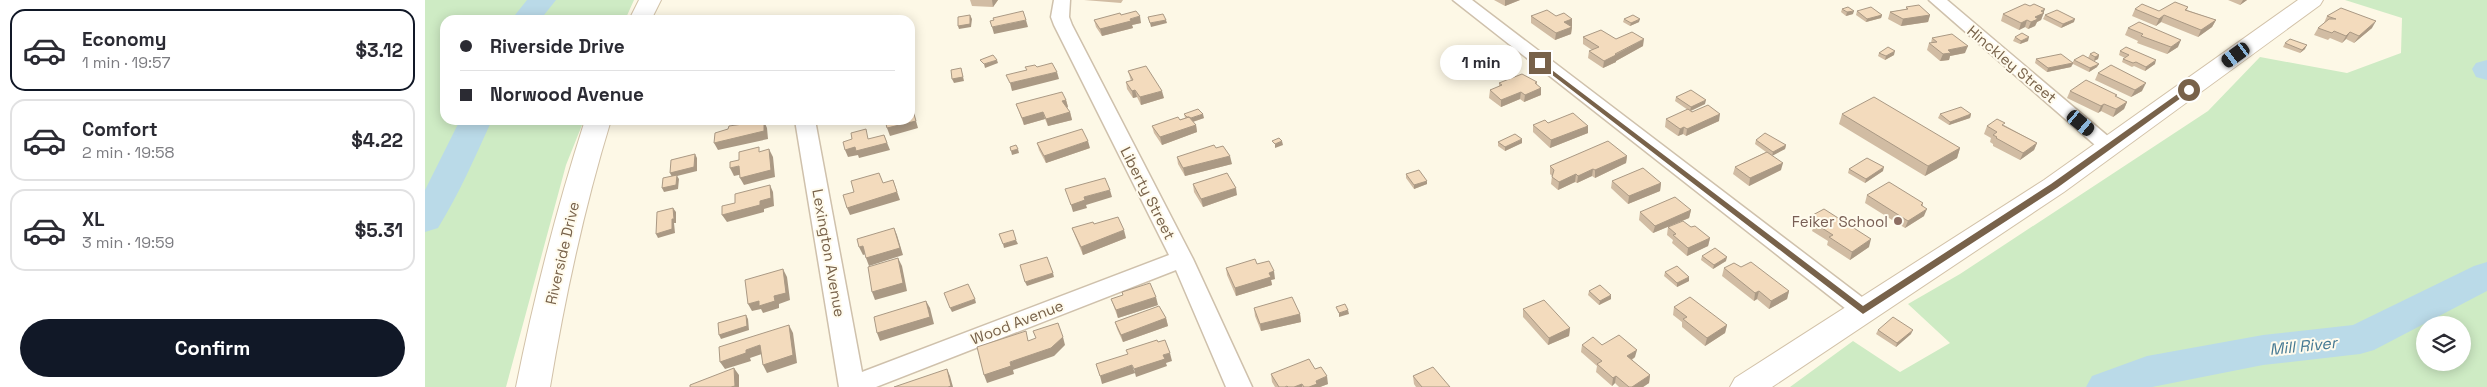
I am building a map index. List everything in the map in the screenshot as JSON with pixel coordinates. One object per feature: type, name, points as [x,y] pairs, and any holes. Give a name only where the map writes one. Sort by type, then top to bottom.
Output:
[{"type":"street","points":[[643,15],[651,0]]},
{"type":"street","name":"Liberty Street","points":[[1062,0],[1060,17],[1063,25],[1182,259],[1239,387]]},
{"type":"street","points":[[1461,0],[1863,310]]},
{"type":"street","name":"Hinckley Street","points":[[1937,0],[2109,147]]},
{"type":"street","points":[[1747,387],[1991,228],[2109,147],[2312,0]]},
{"type":"street","name":"Riverside Drive","points":[[533,387],[543,333],[577,187],[596,125]]},
{"type":"street","name":"Lexington Avenue","points":[[806,125],[852,387]]},
{"type":"street","name":"Wood Avenue","points":[[852,387],[1182,259]]},
{"type":"green space","points":[[425,0],[634,0],[627,15],[440,15],[440,125],[582,125],[566,165],[506,387],[425,387]]},
{"type":"green space","points":[[2345,0],[2487,0],[2487,387],[1790,387],[1853,341],[1900,372],[1950,343],[1908,304],[1960,274],[2208,111],[2260,57],[2347,73],[2401,53],[2402,18]]},
{"type":"building","points":[[2175,2],[2188,7],[2185,10],[2216,20],[2201,30],[2164,15],[2159,19],[2135,9],[2142,4],[2159,11]]},
{"type":"building","points":[[2025,4],[2030,6],[2034,4],[2045,9],[2041,11],[2044,13],[2035,17],[2038,19],[2031,22],[2027,20],[2021,23],[2003,14]]},
{"type":"building","points":[[1919,5],[1930,15],[1903,19],[1890,12],[1908,9],[1906,7]]},
{"type":"building","points":[[1848,7],[1854,11],[1847,12],[1842,9]]},
{"type":"building","points":[[1871,7],[1882,15],[1867,19],[1857,11]]},
{"type":"building","points":[[2341,8],[2376,21],[2359,36],[2350,32],[2346,36],[2334,31],[2332,33],[2318,28],[2329,19],[2336,19],[2327,16]]},
{"type":"building","points":[[1547,10],[1556,16],[1564,13],[1572,19],[1564,22],[1572,27],[1556,33],[1531,16]]},
{"type":"building","points":[[2057,10],[2075,19],[2063,24],[2045,15]]},
{"type":"building","points":[[1023,11],[1026,20],[992,27],[990,21],[994,20],[993,18]]},
{"type":"building","points":[[1136,11],[1140,16],[1130,19],[1131,21],[1100,29],[1094,20],[1120,13],[1121,15]]},
{"type":"building","points":[[1163,14],[1166,20],[1150,23],[1148,17]]},
{"type":"building","points":[[970,15],[970,24],[958,26],[958,17]]},
{"type":"building","points":[[1633,15],[1640,19],[1631,23],[1624,19]]},
{"type":"building","points":[[2139,22],[2181,40],[2171,47],[2141,36],[2143,34],[2128,28]]},
{"type":"building","points":[[1601,30],[1616,39],[1632,32],[1644,39],[1604,61],[1589,51],[1599,47],[1583,37]]},
{"type":"building","points":[[2022,33],[2029,37],[2021,41],[2015,37]]},
{"type":"building","points":[[1952,34],[1968,46],[1948,50],[1951,53],[1943,54],[1929,43],[1937,42],[1932,38]]},
{"type":"building","points":[[2290,39],[2307,45],[2302,50],[2285,43]]},
{"type":"building","points":[[1888,47],[1895,51],[1886,56],[1879,53]]},
{"type":"building","points":[[2126,47],[2156,60],[2146,67],[2123,59],[2129,55],[2120,51]]},
{"type":"building","points":[[2094,52],[2099,55],[2095,57],[2090,54]]},
{"type":"building","points":[[2061,54],[2073,63],[2048,68],[2036,59]]},
{"type":"building","points":[[993,55],[997,60],[984,64],[980,60]]},
{"type":"building","points":[[2083,55],[2099,64],[2090,68],[2074,60]]},
{"type":"building","points":[[1052,63],[1057,72],[1010,83],[1006,75],[1027,70],[1025,67],[1035,65],[1037,67]]},
{"type":"building","points":[[2111,65],[2146,83],[2135,90],[2098,73]]},
{"type":"building","points":[[1146,66],[1162,91],[1140,97],[1135,90],[1132,91],[1126,82],[1133,80],[1128,71]]},
{"type":"building","points":[[961,68],[963,77],[952,79],[951,70]]},
{"type":"building","points":[[1522,74],[1537,82],[1535,83],[1541,88],[1525,95],[1521,92],[1501,100],[1490,90],[1502,85],[1499,83]]},
{"type":"building","points":[[2086,80],[2127,102],[2116,109],[2104,104],[2101,106],[2070,91]]},
{"type":"building","points":[[1691,90],[1706,100],[1691,107],[1676,97]]},
{"type":"building","points":[[1062,92],[1066,100],[1062,101],[1070,112],[1046,119],[1043,112],[1022,118],[1016,104]]},
{"type":"building","points":[[1874,97],[1960,148],[1928,166],[1842,114]]},
{"type":"building","points":[[1708,105],[1720,114],[1687,129],[1684,127],[1680,129],[1666,119],[1688,109],[1692,112]]},
{"type":"building","points":[[1961,107],[1971,114],[1950,122],[1940,114]]},
{"type":"building","points":[[1198,109],[1203,114],[1191,118],[1184,114]]},
{"type":"building","points":[[1573,113],[1588,126],[1551,140],[1533,125],[1545,120],[1548,123]]},
{"type":"building","points":[[1178,117],[1180,120],[1189,117],[1196,125],[1160,137],[1152,126]]},
{"type":"building","points":[[1997,119],[2005,123],[2002,125],[2037,143],[2023,153],[1996,138],[1993,135],[1997,132],[1987,126]]},
{"type":"building","points":[[764,125],[764,131],[714,143],[715,133],[728,129],[729,126]]},
{"type":"building","points":[[886,125],[899,125],[887,128]]},
{"type":"building","points":[[866,129],[868,139],[884,135],[887,143],[856,151],[855,147],[845,150],[843,142],[852,139],[851,133]]},
{"type":"building","points":[[1082,129],[1088,141],[1044,156],[1037,143]]},
{"type":"building","points":[[1765,133],[1786,145],[1773,152],[1756,140]]},
{"type":"building","points":[[1515,134],[1522,139],[1505,147],[1498,142]]},
{"type":"building","points":[[1279,138],[1282,141],[1275,144],[1272,141]]},
{"type":"building","points":[[1608,141],[1627,156],[1595,170],[1593,169],[1578,176],[1576,174],[1559,182],[1552,177],[1554,170],[1550,166]]},
{"type":"building","points":[[1016,145],[1018,149],[1011,151],[1010,147]]},
{"type":"building","points":[[1214,145],[1216,148],[1223,146],[1230,156],[1183,168],[1177,157]]},
{"type":"building","points":[[759,147],[759,152],[769,149],[771,170],[740,178],[739,166],[730,168],[730,162],[739,160],[739,152]]},
{"type":"building","points":[[1767,152],[1783,163],[1750,178],[1735,167]]},
{"type":"building","points":[[695,154],[694,167],[670,173],[671,160]]},
{"type":"building","points":[[1867,158],[1884,167],[1866,179],[1849,169]]},
{"type":"building","points":[[1643,168],[1661,183],[1629,196],[1612,181]]},
{"type":"building","points":[[1419,170],[1427,181],[1414,185],[1406,174]]},
{"type":"building","points":[[879,173],[883,183],[893,180],[897,192],[847,208],[843,195],[854,192],[851,181]]},
{"type":"building","points":[[1227,173],[1236,188],[1201,199],[1193,184]]},
{"type":"building","points":[[677,175],[676,185],[662,188],[663,178]]},
{"type":"building","points":[[1105,178],[1110,190],[1084,197],[1085,200],[1071,205],[1065,189]]},
{"type":"building","points":[[1889,182],[1923,203],[1921,205],[1927,209],[1908,221],[1867,195]]},
{"type":"building","points":[[770,185],[771,198],[760,201],[760,205],[722,215],[722,206],[735,203],[735,194]]},
{"type":"building","points":[[1675,197],[1691,210],[1655,226],[1640,212]]},
{"type":"building","points":[[673,208],[674,219],[672,219],[672,229],[656,234],[657,212]]},
{"type":"building","points":[[1824,209],[1871,239],[1852,252],[1829,237],[1833,235],[1814,223],[1819,220],[1811,216]]},
{"type":"building","points":[[1118,217],[1124,230],[1081,247],[1072,228]]},
{"type":"building","points":[[1683,221],[1691,227],[1695,226],[1710,238],[1688,248],[1673,235],[1676,234],[1668,227]]},
{"type":"building","points":[[894,228],[900,248],[866,258],[863,246],[859,247],[857,239]]},
{"type":"building","points":[[1013,230],[1016,240],[1003,244],[999,234]]},
{"type":"building","points":[[1715,248],[1727,257],[1714,265],[1702,256]]},
{"type":"building","points":[[1047,257],[1053,273],[1025,282],[1020,265]]},
{"type":"building","points":[[898,258],[903,283],[872,292],[868,267]]},
{"type":"building","points":[[1255,259],[1257,264],[1269,261],[1274,271],[1269,273],[1271,277],[1235,288],[1226,268]]},
{"type":"building","points":[[1751,262],[1789,291],[1771,301],[1759,291],[1755,293],[1724,268],[1734,263],[1741,267]]},
{"type":"building","points":[[1677,266],[1689,277],[1677,283],[1665,272]]},
{"type":"building","points":[[783,269],[786,293],[774,296],[775,301],[759,306],[759,301],[748,304],[745,280]]},
{"type":"building","points":[[1150,283],[1156,297],[1116,310],[1111,299],[1123,295],[1122,292]]},
{"type":"building","points":[[968,284],[975,299],[950,308],[944,293]]},
{"type":"building","points":[[1600,285],[1611,295],[1600,301],[1589,291]]},
{"type":"building","points":[[1292,297],[1300,314],[1260,324],[1254,308]]},
{"type":"building","points":[[1690,297],[1727,325],[1707,338],[1683,319],[1687,317],[1674,307]]},
{"type":"building","points":[[1544,300],[1570,328],[1549,338],[1523,309]]},
{"type":"building","points":[[926,301],[930,317],[877,333],[874,317]]},
{"type":"building","points":[[1345,304],[1348,310],[1339,313],[1336,307]]},
{"type":"building","points":[[1159,306],[1166,318],[1121,335],[1115,322]]},
{"type":"building","points":[[746,315],[747,326],[719,335],[718,323]]},
{"type":"building","points":[[1893,317],[1913,330],[1897,343],[1878,330]]},
{"type":"building","points":[[1058,323],[1063,337],[1051,348],[1010,362],[1011,366],[984,375],[977,347],[1026,331],[1028,341],[1036,338],[1033,331]]},
{"type":"building","points":[[789,325],[793,355],[763,365],[760,345],[746,350],[746,353],[720,362],[719,347]]},
{"type":"building","points":[[1619,335],[1637,350],[1627,356],[1650,375],[1632,387],[1629,387],[1616,376],[1613,378],[1597,364],[1602,361],[1582,345],[1593,337],[1602,345]]},
{"type":"building","points":[[1157,340],[1158,342],[1165,340],[1170,353],[1163,355],[1165,359],[1134,369],[1132,365],[1100,376],[1096,364],[1128,354],[1126,350]]},
{"type":"building","points":[[1309,359],[1315,369],[1321,367],[1327,376],[1316,381],[1317,384],[1309,387],[1304,387],[1302,384],[1294,387],[1279,387],[1271,374]]},
{"type":"building","points":[[1433,367],[1450,387],[1422,387],[1413,376]]},
{"type":"building","points":[[734,368],[735,386],[690,387],[690,385]]},
{"type":"building","points":[[947,369],[951,386],[894,387]]},
{"type":"waterway","name":"Mill River","points":[[529,15],[542,0]]},
{"type":"waterway","name":"Mill River","points":[[425,220],[442,191],[474,125]]},
{"type":"waterway","name":"Mill River","points":[[2107,387],[2147,372],[2263,350],[2360,339],[2487,275]]},
{"type":"place","name":"Feiker School","points":[[1898,221]]},
{"type":"route","points":[[1540,63],[1863,310],[2054,186],[2189,90]]}]
